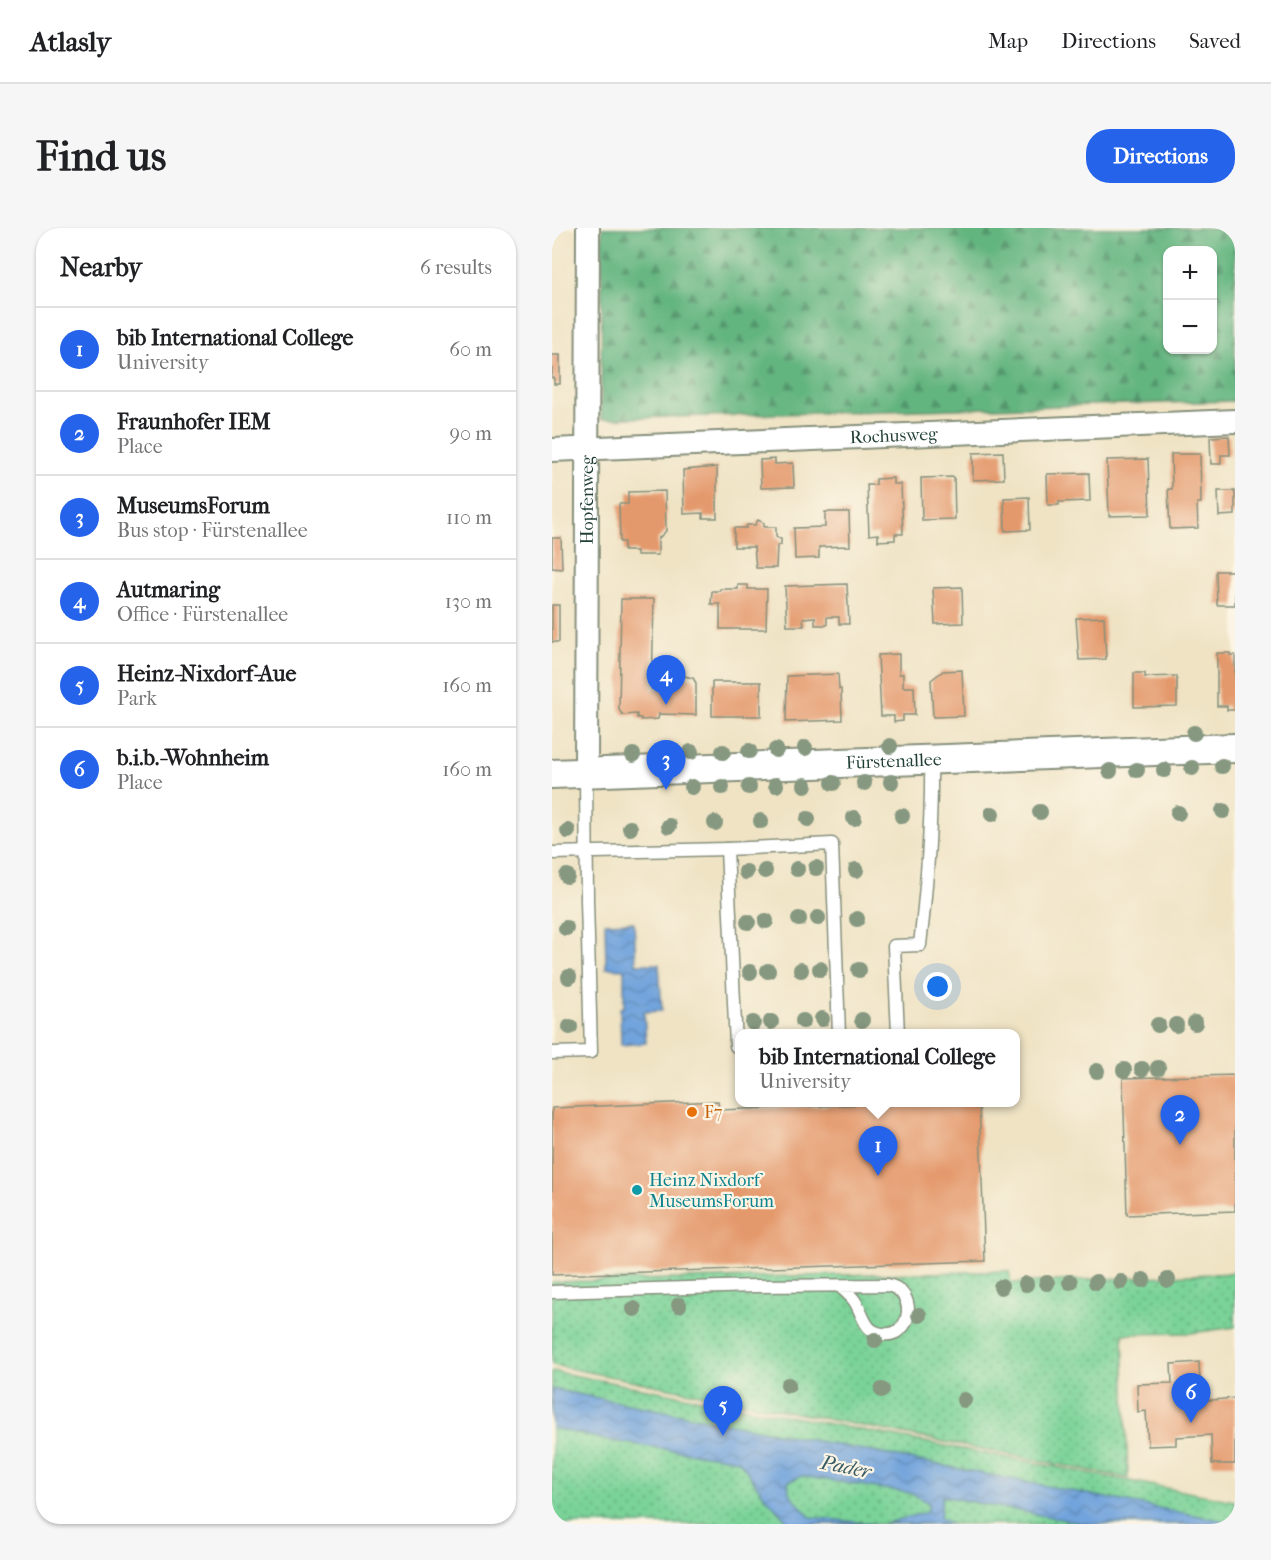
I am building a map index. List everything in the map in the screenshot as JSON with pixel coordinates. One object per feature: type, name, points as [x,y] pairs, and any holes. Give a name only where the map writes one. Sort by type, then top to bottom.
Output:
[{"type":"street","name":"Hopfenweg","points":[[586,773],[588,228]]},
{"type":"street","name":"Rochusweg","points":[[552,450],[1235,421]]},
{"type":"street","name":"Fürstenallee","points":[[552,774],[1235,748]]},
{"type":"lane","points":[[898,1029],[894,946],[920,945],[932,799],[931,760]]},
{"type":"lane","points":[[552,1053],[591,1052],[586,773]]},
{"type":"lane","points":[[552,853],[832,844],[839,1029]]},
{"type":"lane","points":[[727,849],[735,1029]]},
{"type":"lane","points":[[552,1292],[756,1286],[894,1286],[900,1290],[908,1304],[907,1321],[896,1332],[890,1334],[875,1332],[864,1322],[855,1302],[841,1287]]},
{"type":"green space","points":[[602,228],[1235,228],[1235,401],[601,419]]},
{"type":"green space","points":[[1009,1271],[1011,1283],[1235,1273],[1235,1327],[1191,1333],[1123,1334],[1128,1478],[552,1365],[552,1282]]},
{"type":"green space","points":[[552,1371],[1235,1501],[1235,1524],[552,1524]]},
{"type":"water","points":[[634,922],[636,964],[659,964],[662,1011],[644,1012],[646,1043],[621,1045],[620,1008],[624,1007],[624,969],[606,968],[605,923]]},
{"type":"water","name":"Pader","points":[[552,1389],[1235,1524],[1086,1524],[942,1496],[940,1518],[952,1524],[883,1524],[927,1512],[929,1503],[910,1493],[801,1476],[788,1482],[789,1493],[810,1517],[875,1524],[790,1524],[763,1494],[739,1460],[606,1440],[552,1428]]},
{"type":"building","points":[[552,355],[560,355],[560,384],[554,384],[554,378],[552,378]]},
{"type":"building","points":[[1229,436],[1230,455],[1221,455],[1221,464],[1211,464],[1210,437]]},
{"type":"building","points":[[1003,452],[1004,479],[973,480],[973,453]]},
{"type":"building","points":[[1171,454],[1200,454],[1201,503],[1197,503],[1198,528],[1170,529],[1168,489],[1172,489]]},
{"type":"building","points":[[775,459],[775,464],[793,463],[794,487],[761,488],[760,460]]},
{"type":"building","points":[[1148,459],[1150,515],[1109,516],[1107,460]]},
{"type":"building","points":[[717,467],[717,518],[703,518],[703,513],[684,514],[683,470]]},
{"type":"building","points":[[1089,473],[1090,501],[1059,502],[1059,505],[1048,505],[1047,474]]},
{"type":"building","points":[[954,477],[955,519],[922,520],[921,478]]},
{"type":"building","points":[[893,478],[893,484],[901,484],[903,534],[895,534],[895,540],[878,541],[878,534],[869,535],[867,485],[876,485],[876,479]]},
{"type":"building","points":[[665,491],[666,531],[658,539],[658,555],[637,555],[637,551],[624,551],[624,542],[620,542],[619,504],[628,504],[628,492]]},
{"type":"building","points":[[1218,491],[1235,491],[1235,515],[1219,516]]},
{"type":"building","points":[[1029,497],[1030,530],[1005,531],[1004,498]]},
{"type":"building","points":[[825,512],[849,512],[850,546],[819,547],[819,558],[795,559],[794,528],[825,527]]},
{"type":"building","points":[[758,520],[764,523],[764,527],[776,527],[776,537],[781,539],[781,545],[777,546],[776,568],[756,568],[754,547],[734,547],[734,528],[755,525]]},
{"type":"building","points":[[552,538],[561,538],[562,569],[552,568]]},
{"type":"building","points":[[1216,571],[1235,571],[1235,605],[1217,605]]},
{"type":"building","points":[[847,584],[849,624],[839,624],[839,617],[827,617],[827,625],[815,625],[815,617],[803,618],[804,626],[787,626],[785,586]]},
{"type":"building","points":[[738,585],[748,585],[748,589],[767,589],[766,629],[720,629],[720,604],[711,604],[712,591],[738,589]]},
{"type":"building","points":[[962,587],[963,623],[935,624],[933,588]]},
{"type":"building","points":[[621,599],[654,599],[652,689],[663,689],[662,684],[679,684],[684,676],[693,678],[696,683],[696,715],[659,714],[658,719],[641,720],[637,718],[637,714],[623,715],[619,710]]},
{"type":"building","points":[[552,605],[559,605],[559,642],[552,642]]},
{"type":"building","points":[[1104,617],[1106,659],[1079,660],[1076,618]]},
{"type":"building","points":[[1217,653],[1235,655],[1235,710],[1227,710],[1227,706],[1217,706]]},
{"type":"building","points":[[899,654],[899,674],[903,674],[903,687],[914,687],[915,715],[903,715],[903,721],[894,722],[894,716],[881,716],[878,655]]},
{"type":"building","points":[[962,670],[964,716],[933,717],[931,680],[943,671]]},
{"type":"building","points":[[1134,673],[1145,673],[1145,677],[1177,676],[1177,706],[1134,707]]},
{"type":"building","points":[[838,674],[842,720],[786,722],[787,676]]},
{"type":"building","points":[[712,682],[761,682],[761,716],[712,716]]},
{"type":"building","points":[[1235,1075],[1235,1211],[1127,1215],[1123,1078]]},
{"type":"building","points":[[718,1101],[719,1110],[796,1107],[979,1107],[985,1261],[552,1275],[552,1108]]},
{"type":"building","points":[[1199,1362],[1201,1401],[1235,1398],[1235,1464],[1212,1464],[1211,1435],[1176,1437],[1176,1445],[1148,1446],[1146,1411],[1138,1412],[1137,1384],[1172,1383],[1171,1364]]},
{"type":"place","name":"Autmaring","points":[[666,705]]},
{"type":"place","name":"MuseumsForum","points":[[666,790]]},
{"type":"place","name":"F7","points":[[692,1112]]},
{"type":"place","name":"Fraunhofer IEM","points":[[1180,1145]]},
{"type":"place","name":"bib International College","points":[[878,1176]]},
{"type":"place","name":"Heinz Nixdorf MuseumsForum","points":[[637,1190]]},
{"type":"place","name":"b.i.b.-Wohnheim","points":[[1191,1423]]},
{"type":"place","name":"Heinz-Nixdorf-Aue","points":[[723,1436]]}]
